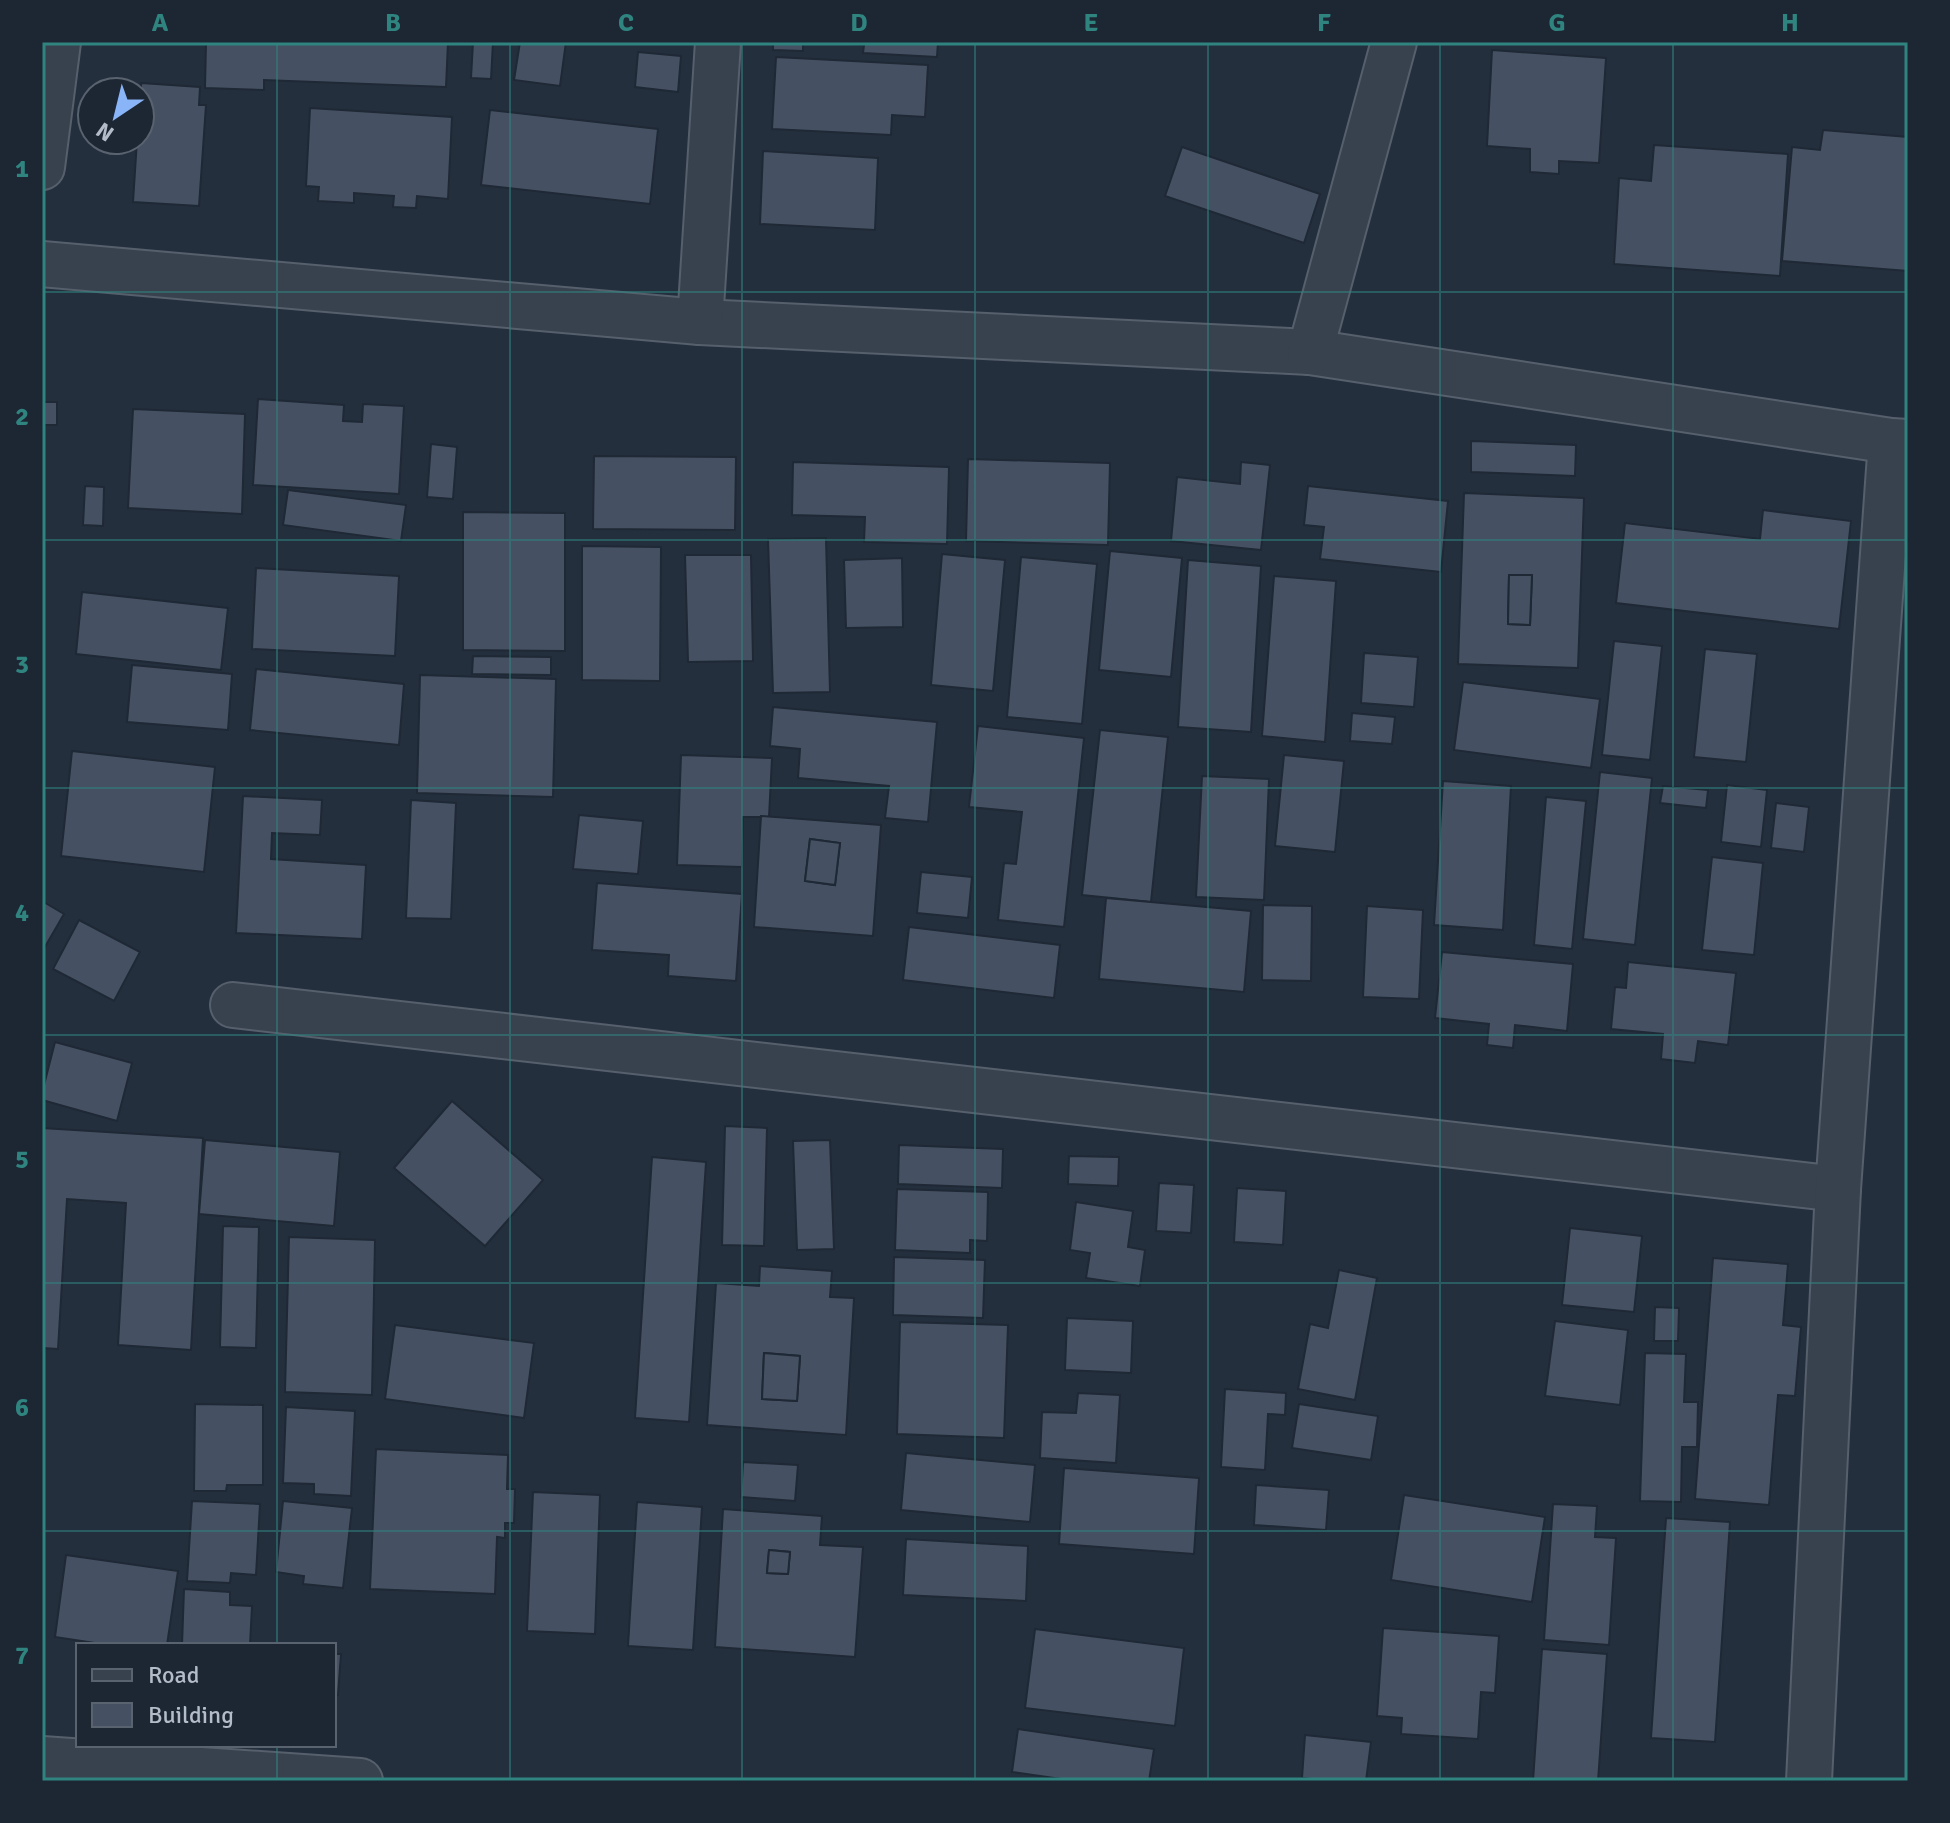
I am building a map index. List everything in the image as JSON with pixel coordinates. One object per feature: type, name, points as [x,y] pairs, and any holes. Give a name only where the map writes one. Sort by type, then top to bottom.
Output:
[{"type":"street","points":[[42,167],[58,42]]},
{"type":"street","points":[[700,322],[718,42]]},
{"type":"street","points":[[1310,352],[1394,42]]},
{"type":"street","points":[[42,264],[700,322],[1310,352],[1900,442],[1838,1189],[1809,1781]]},
{"type":"street","points":[[233,1005],[1838,1189]]},
{"type":"street","points":[[42,1759],[360,1781]]},
{"type":"building","points":[[206,42],[448,42],[446,87],[264,80],[264,90],[205,88]]},
{"type":"building","points":[[473,42],[493,42],[491,79],[471,78]]},
{"type":"building","points":[[520,42],[566,42],[560,86],[514,80]]},
{"type":"building","points":[[773,42],[803,42],[803,51],[773,50]]},
{"type":"building","points":[[836,42],[938,42],[937,57],[863,53],[864,45]]},
{"type":"building","points":[[1492,50],[1606,58],[1599,163],[1559,161],[1559,174],[1530,172],[1530,149],[1487,146]]},
{"type":"building","points":[[638,52],[681,56],[678,92],[635,87]]},
{"type":"building","points":[[776,57],[928,65],[925,117],[892,115],[891,135],[772,129]]},
{"type":"building","points":[[156,84],[200,87],[199,105],[206,105],[199,206],[133,202],[136,156],[156,156]]},
{"type":"building","points":[[310,108],[452,117],[448,199],[417,196],[416,208],[393,207],[394,196],[354,193],[354,203],[318,201],[319,187],[306,186]]},
{"type":"building","points":[[490,110],[658,129],[650,204],[481,185]]},
{"type":"building","points":[[1823,130],[1908,137],[1908,271],[1782,261],[1792,147],[1820,150]]},
{"type":"building","points":[[1654,145],[1788,154],[1780,276],[1614,264],[1619,178],[1651,181]]},
{"type":"building","points":[[1182,147],[1320,194],[1304,243],[1165,196]]},
{"type":"building","points":[[763,151],[878,158],[875,230],[760,224]]},
{"type":"building","points":[[258,399],[344,405],[343,421],[362,422],[363,404],[404,406],[399,494],[253,485]]},
{"type":"building","points":[[42,402],[57,402],[57,425],[42,425]]},
{"type":"building","points":[[133,409],[245,414],[242,514],[128,508]]},
{"type":"building","points":[[1471,441],[1576,445],[1575,476],[1471,472]]},
{"type":"building","points":[[431,444],[457,447],[453,499],[427,497]]},
{"type":"building","points":[[594,456],[736,457],[735,530],[593,529]]},
{"type":"building","points":[[968,459],[1110,463],[1108,545],[966,541]]},
{"type":"building","points":[[793,462],[949,467],[947,544],[864,542],[865,517],[792,515]]},
{"type":"building","points":[[1241,462],[1270,465],[1261,550],[1171,541],[1177,477],[1240,484]]},
{"type":"building","points":[[85,486],[104,487],[103,526],[83,525]]},
{"type":"building","points":[[1308,486],[1448,501],[1441,572],[1320,559],[1324,527],[1304,525]]},
{"type":"building","points":[[288,490],[406,505],[401,541],[283,525]]},
{"type":"building","points":[[1464,493],[1584,498],[1578,668],[1458,664]],"holes":[[[1509,575],[1532,575],[1530,625],[1508,624]]]},
{"type":"building","points":[[1763,510],[1851,521],[1839,629],[1616,603],[1625,523],[1760,539]]},
{"type":"building","points":[[463,512],[565,513],[565,651],[463,650]]},
{"type":"building","points":[[826,538],[830,692],[773,693],[768,539]]},
{"type":"building","points":[[582,546],[661,547],[660,681],[582,680]]},
{"type":"building","points":[[1110,551],[1182,558],[1171,677],[1099,670]]},
{"type":"building","points":[[942,554],[1005,560],[993,691],[931,685]]},
{"type":"building","points":[[685,555],[751,555],[753,661],[688,662]]},
{"type":"building","points":[[1021,557],[1097,564],[1082,724],[1007,717]]},
{"type":"building","points":[[902,558],[903,627],[846,628],[844,560]]},
{"type":"building","points":[[1188,560],[1261,566],[1251,732],[1178,727]]},
{"type":"building","points":[[256,568],[399,576],[395,656],[252,649]]},
{"type":"building","points":[[1509,575],[1532,575],[1530,625],[1508,624]]},
{"type":"building","points":[[1274,576],[1336,581],[1325,742],[1262,736]]},
{"type":"building","points":[[82,592],[228,608],[221,670],[76,654]]},
{"type":"building","points":[[1614,641],[1662,646],[1650,760],[1602,755]]},
{"type":"building","points":[[1705,649],[1757,654],[1746,762],[1694,757]]},
{"type":"building","points":[[1364,653],[1418,657],[1414,707],[1361,703]]},
{"type":"building","points":[[473,656],[551,657],[551,675],[472,674]]},
{"type":"building","points":[[132,665],[232,674],[228,730],[127,722]]},
{"type":"building","points":[[256,669],[404,684],[399,745],[250,730]]},
{"type":"building","points":[[420,675],[556,679],[553,797],[417,793]]},
{"type":"building","points":[[1463,682],[1600,699],[1591,768],[1454,750]]},
{"type":"building","points":[[773,707],[937,722],[928,822],[885,818],[889,786],[798,778],[800,749],[770,746]]},
{"type":"building","points":[[1352,713],[1395,717],[1392,744],[1350,741]]},
{"type":"building","points":[[978,726],[1084,738],[1064,927],[998,920],[1004,863],[1016,864],[1022,812],[969,807]]},
{"type":"building","points":[[1100,730],[1168,737],[1151,902],[1082,895]]},
{"type":"building","points":[[72,751],[215,767],[204,872],[61,856]]},
{"type":"building","points":[[681,755],[772,758],[769,817],[743,817],[742,867],[677,865]]},
{"type":"building","points":[[1284,755],[1344,761],[1335,852],[1275,846]]},
{"type":"building","points":[[1600,772],[1652,778],[1635,945],[1583,939]]},
{"type":"building","points":[[1202,776],[1269,779],[1264,900],[1196,897]]},
{"type":"building","points":[[1443,781],[1511,786],[1503,930],[1434,925]]},
{"type":"building","points":[[1727,785],[1767,790],[1761,847],[1721,842]]},
{"type":"building","points":[[1663,786],[1708,790],[1706,808],[1660,803]]},
{"type":"building","points":[[243,796],[322,800],[320,835],[272,833],[271,859],[366,865],[362,939],[236,933]]},
{"type":"building","points":[[1546,797],[1586,801],[1572,949],[1534,945]]},
{"type":"building","points":[[411,800],[456,803],[451,919],[406,918]]},
{"type":"building","points":[[1776,803],[1809,807],[1804,852],[1771,848]]},
{"type":"building","points":[[579,815],[643,821],[638,874],[573,869]]},
{"type":"building","points":[[761,816],[881,825],[873,936],[754,927]],"holes":[[[810,839],[840,843],[835,885],[805,881]]]},
{"type":"building","points":[[810,839],[840,843],[835,885],[805,881]]},
{"type":"building","points":[[1712,857],[1763,863],[1754,955],[1702,950]]},
{"type":"building","points":[[921,872],[972,877],[968,918],[917,913]]},
{"type":"building","points":[[597,883],[742,894],[736,981],[668,976],[669,955],[592,950]]},
{"type":"building","points":[[1106,898],[1251,911],[1244,992],[1099,979]]},
{"type":"building","points":[[42,901],[64,914],[42,952]]},
{"type":"building","points":[[1263,905],[1312,906],[1311,981],[1262,980]]},
{"type":"building","points":[[1367,906],[1423,910],[1419,999],[1363,997]]},
{"type":"building","points":[[79,920],[140,952],[114,1001],[53,969]]},
{"type":"building","points":[[909,927],[1060,945],[1054,998],[903,980]]},
{"type":"building","points":[[1442,952],[1573,964],[1567,1031],[1515,1025],[1513,1048],[1487,1045],[1489,1024],[1435,1018]]},
{"type":"building","points":[[1628,962],[1736,973],[1728,1045],[1698,1041],[1695,1063],[1661,1059],[1663,1034],[1611,1029],[1615,987],[1626,988]]},
{"type":"building","points":[[55,1042],[132,1063],[117,1121],[42,1100]]},
{"type":"building","points":[[452,1101],[543,1180],[485,1246],[394,1168]]},
{"type":"building","points":[[725,1126],[767,1128],[764,1246],[722,1245]]},
{"type":"building","points":[[42,1128],[203,1138],[191,1350],[118,1345],[126,1203],[67,1199],[58,1349],[42,1348]]},
{"type":"building","points":[[205,1140],[340,1152],[334,1226],[199,1214]]},
{"type":"building","points":[[830,1140],[834,1249],[797,1250],[793,1141]]},
{"type":"building","points":[[899,1145],[1003,1149],[1002,1188],[898,1184]]},
{"type":"building","points":[[1069,1156],[1119,1157],[1118,1186],[1068,1184]]},
{"type":"building","points":[[652,1157],[706,1162],[689,1422],[635,1418]]},
{"type":"building","points":[[1159,1183],[1194,1185],[1191,1233],[1156,1231]]},
{"type":"building","points":[[1237,1188],[1286,1191],[1283,1245],[1234,1242]]},
{"type":"building","points":[[897,1189],[988,1192],[987,1241],[970,1240],[970,1253],[895,1250]]},
{"type":"building","points":[[1076,1202],[1133,1211],[1128,1247],[1145,1250],[1140,1286],[1086,1278],[1090,1253],[1070,1250]]},
{"type":"building","points":[[223,1226],[259,1227],[256,1348],[220,1347]]},
{"type":"building","points":[[1570,1228],[1642,1236],[1634,1312],[1562,1305]]},
{"type":"building","points":[[289,1237],[375,1240],[372,1395],[285,1392]]},
{"type":"building","points":[[894,1257],[985,1260],[983,1318],[893,1315]]},
{"type":"building","points":[[1713,1258],[1788,1264],[1783,1325],[1801,1327],[1795,1396],[1778,1395],[1769,1505],[1695,1499]]},
{"type":"building","points":[[760,1266],[832,1271],[830,1297],[854,1298],[846,1435],[707,1425],[716,1283],[759,1286]],"holes":[[[764,1353],[800,1356],[797,1401],[762,1399]]]},
{"type":"building","points":[[1339,1270],[1377,1278],[1355,1400],[1298,1389],[1310,1324],[1328,1328]]},
{"type":"building","points":[[1655,1307],[1679,1308],[1678,1341],[1654,1341]]},
{"type":"building","points":[[1067,1318],[1133,1321],[1131,1373],[1065,1370]]},
{"type":"building","points":[[1555,1321],[1628,1330],[1620,1405],[1545,1396]]},
{"type":"building","points":[[900,1322],[1008,1325],[1004,1438],[897,1434]]},
{"type":"building","points":[[395,1325],[534,1343],[524,1418],[385,1399]]},
{"type":"building","points":[[764,1353],[800,1356],[797,1401],[762,1399]]},
{"type":"building","points":[[1645,1353],[1686,1354],[1684,1402],[1698,1402],[1697,1447],[1682,1447],[1681,1502],[1640,1501]]},
{"type":"building","points":[[1225,1389],[1286,1393],[1285,1415],[1268,1414],[1265,1470],[1221,1467]]},
{"type":"building","points":[[1078,1393],[1120,1395],[1116,1463],[1040,1458],[1042,1412],[1076,1413]]},
{"type":"building","points":[[195,1404],[263,1405],[263,1485],[227,1485],[226,1491],[194,1491]]},
{"type":"building","points":[[1299,1404],[1378,1416],[1371,1460],[1292,1448]]},
{"type":"building","points":[[286,1407],[355,1411],[351,1496],[314,1494],[314,1484],[283,1483]]},
{"type":"building","points":[[376,1449],[508,1455],[507,1489],[515,1489],[514,1523],[505,1523],[505,1538],[497,1537],[495,1594],[370,1589]]},
{"type":"building","points":[[906,1453],[1035,1465],[1030,1522],[901,1510]]},
{"type":"building","points":[[743,1462],[798,1465],[795,1501],[741,1497]]},
{"type":"building","points":[[1064,1468],[1199,1478],[1194,1554],[1059,1544]]},
{"type":"building","points":[[1256,1485],[1329,1490],[1326,1530],[1254,1525]]},
{"type":"building","points":[[533,1492],[600,1495],[595,1634],[527,1631]]},
{"type":"building","points":[[1404,1495],[1545,1517],[1532,1602],[1391,1580]]},
{"type":"building","points":[[192,1501],[260,1504],[256,1575],[231,1573],[230,1583],[187,1581]]},
{"type":"building","points":[[283,1501],[352,1508],[343,1588],[303,1584],[304,1576],[276,1572]]},
{"type":"building","points":[[637,1502],[702,1507],[693,1650],[628,1646]]},
{"type":"building","points":[[1553,1504],[1597,1506],[1595,1537],[1616,1538],[1609,1645],[1544,1640]]},
{"type":"building","points":[[723,1509],[822,1516],[820,1545],[863,1547],[855,1657],[715,1647]],"holes":[[[769,1550],[790,1552],[788,1574],[767,1573]]]},
{"type":"building","points":[[1666,1518],[1730,1522],[1715,1742],[1651,1738]]},
{"type":"building","points":[[906,1539],[1028,1546],[1026,1601],[903,1595]]},
{"type":"building","points":[[769,1550],[790,1552],[788,1574],[767,1573]]},
{"type":"building","points":[[66,1555],[178,1571],[167,1643],[95,1643],[55,1637]]},
{"type":"building","points":[[184,1589],[230,1592],[230,1605],[252,1606],[250,1643],[182,1643]]},
{"type":"building","points":[[1383,1628],[1499,1636],[1495,1693],[1481,1692],[1478,1739],[1401,1734],[1402,1718],[1377,1716]]},
{"type":"building","points":[[1035,1629],[1184,1648],[1175,1726],[1025,1708]]},
{"type":"building","points":[[1542,1649],[1607,1654],[1598,1781],[1533,1781]]},
{"type":"building","points":[[336,1654],[341,1654],[338,1695]]},
{"type":"building","points":[[1018,1729],[1154,1749],[1149,1781],[1075,1781],[1012,1772]]},
{"type":"building","points":[[1305,1735],[1371,1742],[1366,1781],[1302,1778]]}]
